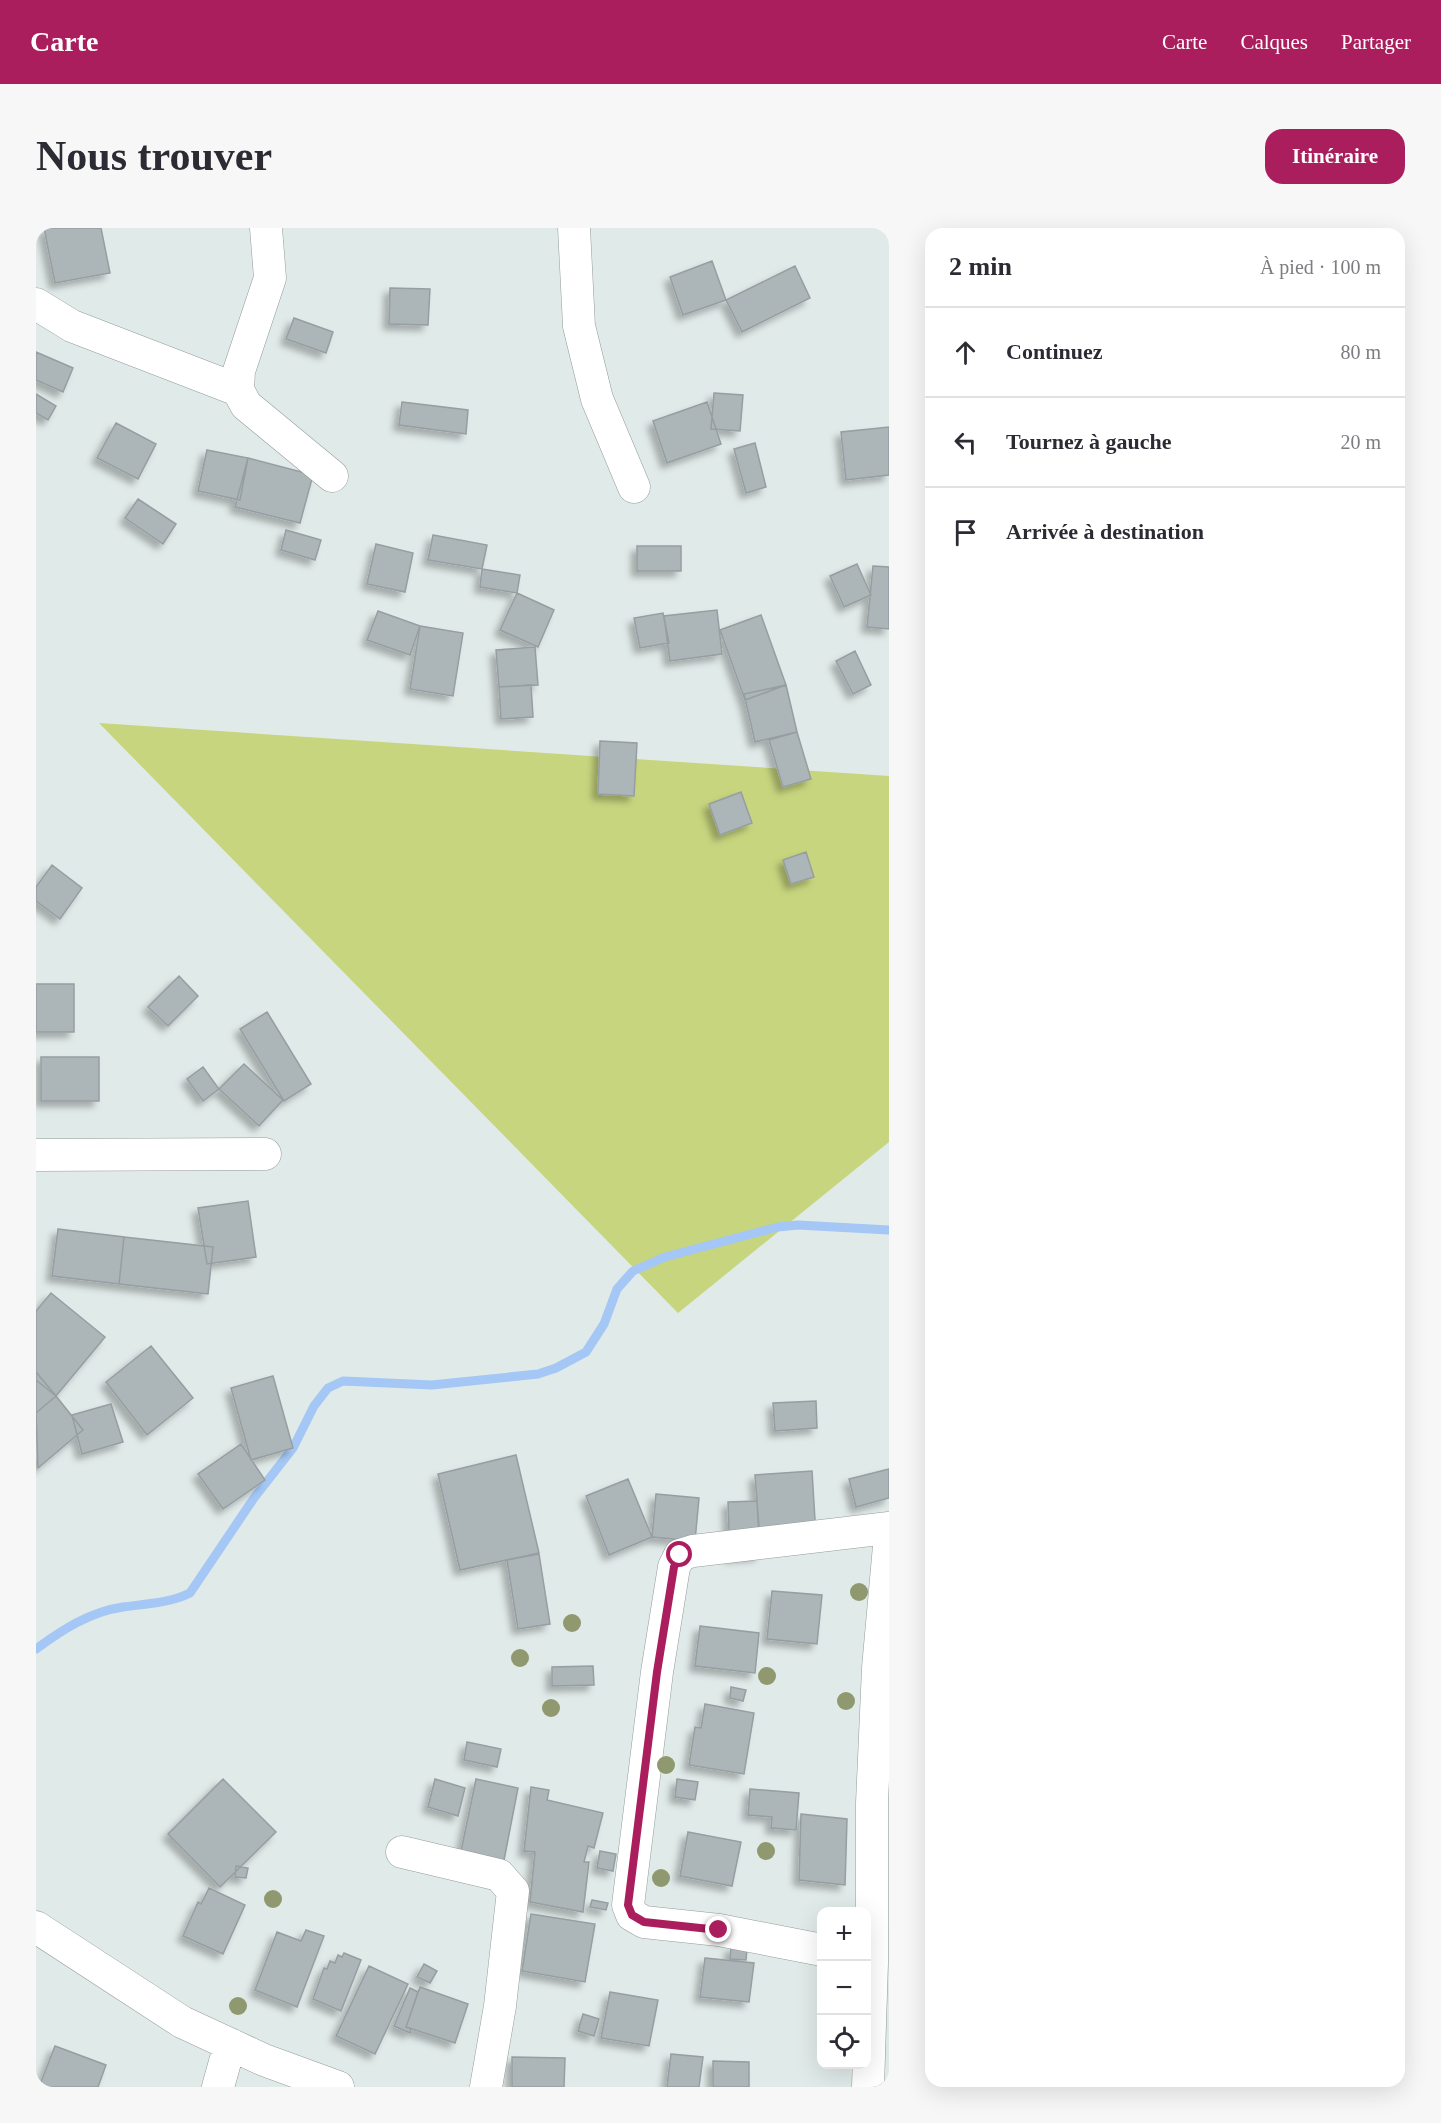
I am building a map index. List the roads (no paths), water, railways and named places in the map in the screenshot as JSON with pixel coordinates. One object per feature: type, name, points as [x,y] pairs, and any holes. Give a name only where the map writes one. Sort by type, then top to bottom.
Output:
[{"type":"street","points":[[266,228],[270,278],[238,371],[237,390],[246,405],[332,477]]},
{"type":"street","points":[[574,228],[579,326],[597,399],[634,487]]},
{"type":"street","points":[[36,304],[72,326],[237,390]]},
{"type":"street","points":[[36,1155],[265,1154]]},
{"type":"street","points":[[817,1949],[719,1930],[644,1922],[632,1915],[628,1905],[658,1660],[674,1567],[680,1555],[693,1551],[889,1528]]},
{"type":"street","points":[[868,2087],[876,1963],[872,1792],[878,1668],[889,1546]]},
{"type":"street","points":[[402,1852],[499,1875],[513,1891],[500,2006],[486,2087]]},
{"type":"street","points":[[36,1927],[182,2022],[230,2044],[338,2087]]},
{"type":"street","points":[[218,2087],[230,2044]]},
{"type":"waterway","points":[[36,1649],[87,1617],[111,1609],[166,1601],[190,1593],[254,1498],[293,1448],[314,1406],[328,1388],[343,1381],[432,1385],[538,1374],[556,1368],[586,1352],[604,1324],[617,1289],[633,1271],[665,1257],[778,1227],[798,1225],[889,1230]]}]
